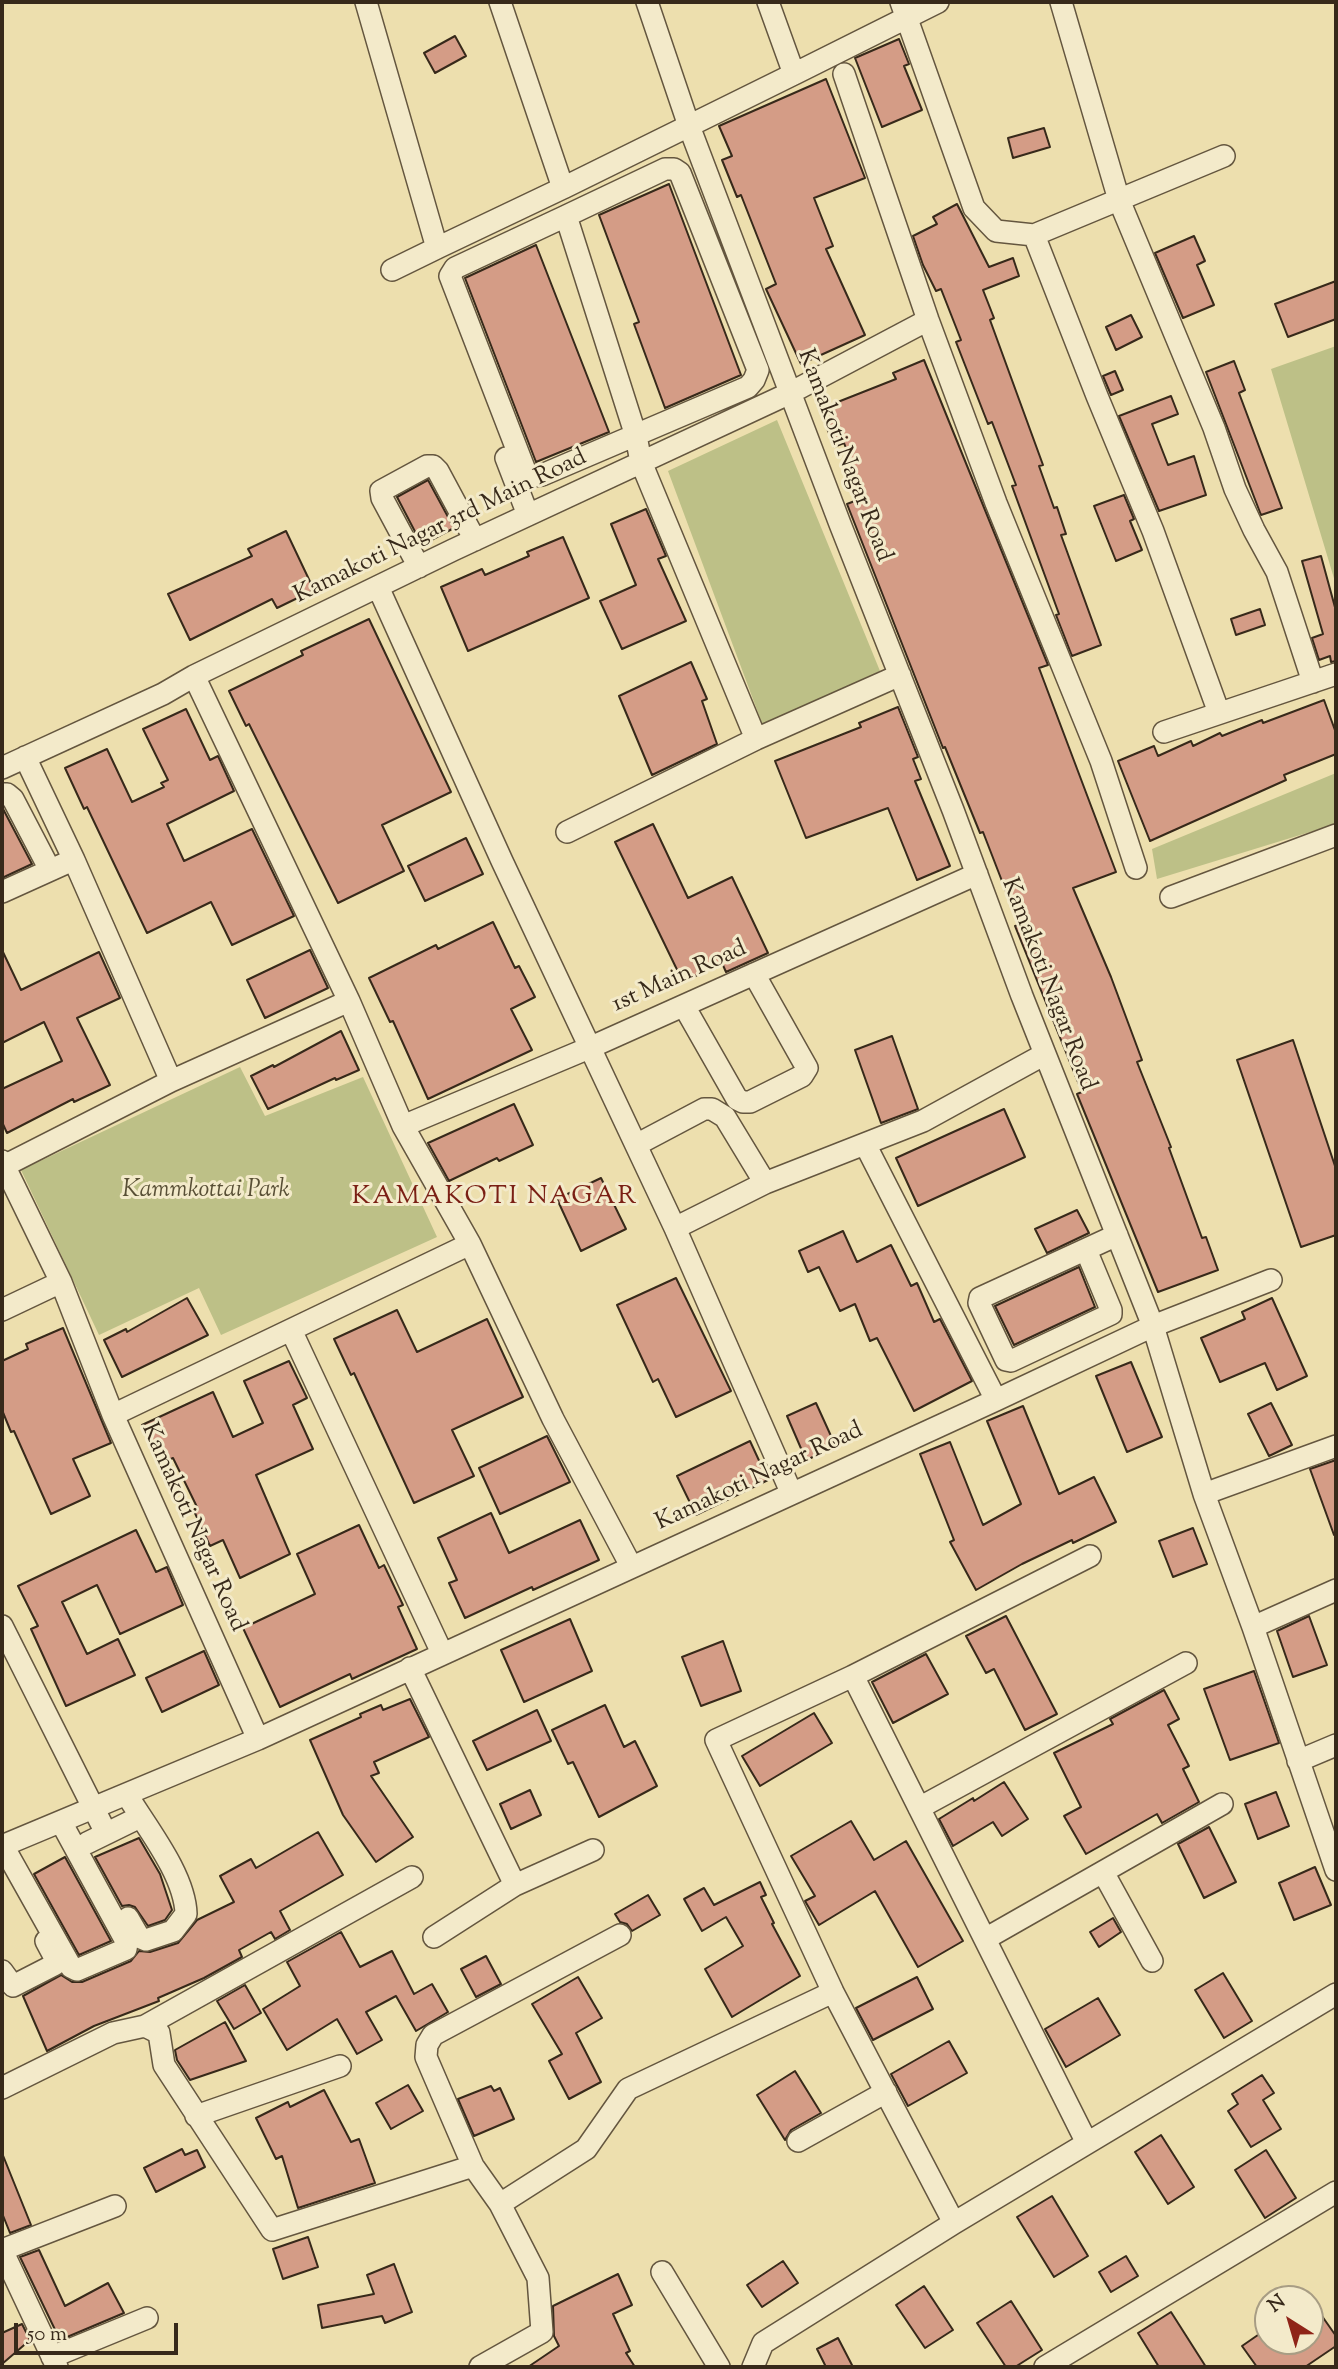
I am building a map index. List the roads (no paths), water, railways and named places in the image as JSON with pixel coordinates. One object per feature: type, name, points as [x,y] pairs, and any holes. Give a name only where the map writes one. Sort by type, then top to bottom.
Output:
[{"type":"street","points":[[366,2],[437,248]]},
{"type":"street","points":[[500,2],[563,188]]},
{"type":"street","name":"Kamakoti Nagar Road","points":[[2,1846],[258,1739],[1153,1326],[790,393],[689,126],[647,2]]},
{"type":"street","points":[[768,2],[794,74]]},
{"type":"street","points":[[392,270],[794,74],[904,10],[939,2]]},
{"type":"street","points":[[1061,2],[1119,200],[1214,428],[1235,489],[1277,572],[1312,682]]},
{"type":"street","points":[[904,10],[974,208],[996,231],[1034,235],[1224,156]]},
{"type":"street","points":[[844,74],[928,320],[996,503],[1101,761],[1136,867]]},
{"type":"street","points":[[665,169],[674,169],[680,173],[758,370],[748,387],[542,475],[526,472],[450,276],[456,268],[566,216],[665,169]]},
{"type":"street","points":[[566,216],[636,436],[641,462],[756,739]]},
{"type":"street","points":[[1034,235],[1153,531],[1219,713]]},
{"type":"street","points":[[443,296],[528,515]]},
{"type":"street","name":"Kamakoti Nagar 3rd Main Road","points":[[2,768],[163,694],[194,676],[475,540],[790,393],[928,320]]},
{"type":"street","points":[[419,567],[382,498],[381,491],[427,466],[433,466],[438,471],[475,540]]},
{"type":"street","points":[[378,587],[589,1048],[675,1227],[791,1492]]},
{"type":"street","points":[[1164,732],[1336,674]]},
{"type":"street","points":[[567,832],[756,739],[900,675]]},
{"type":"street","points":[[194,676],[349,1001],[403,1126],[470,1244],[554,1419],[631,1566]]},
{"type":"street","points":[[25,757],[74,860],[171,1081]]},
{"type":"street","points":[[2,794],[13,799],[50,870]]},
{"type":"street","points":[[1171,897],[1336,835]]},
{"type":"street","points":[[2,892],[74,860]]},
{"type":"street","name":"1st Main Road","points":[[403,1126],[589,1048],[977,874]]},
{"type":"street","points":[[684,1006],[737,1098],[750,1102],[802,1076],[807,1068],[754,974]]},
{"type":"street","points":[[113,1415],[61,1282],[3,1163],[171,1081],[349,1001]]},
{"type":"street","points":[[675,1227],[765,1183],[923,1121],[1045,1054]]},
{"type":"street","points":[[636,1145],[704,1109],[712,1109],[725,1117],[765,1183]]},
{"type":"street","points":[[864,1144],[996,1400]]},
{"type":"street","points":[[1086,1250],[1111,1310],[1108,1317],[1012,1361],[1006,1360],[979,1299],[1117,1235]]},
{"type":"street","name":"Kamakoti Nagar Road","points":[[258,1739],[113,1415],[470,1244]]},
{"type":"street","points":[[1270,1280],[1153,1326],[1204,1494],[1253,1627],[1336,1870]]},
{"type":"street","points":[[2,1310],[61,1282]]},
{"type":"street","points":[[291,1330],[442,1653]]},
{"type":"street","points":[[1078,1330],[1091,1355]]},
{"type":"street","points":[[1045,1345],[1057,1371]]},
{"type":"street","points":[[979,1368],[1004,1356]]},
{"type":"street","points":[[1204,1494],[1336,1446]]},
{"type":"street","points":[[954,2223],[833,1992],[716,1740],[853,1676],[1090,1556]]},
{"type":"street","points":[[1253,1627],[1336,1590]]},
{"type":"street","points":[[2,1626],[110,1802],[140,1816],[174,1872],[186,1902],[185,1918],[173,1931],[146,1940],[139,1937],[104,1834],[110,1802]]},
{"type":"street","points":[[919,1808],[1186,1663]]},
{"type":"street","points":[[410,1668],[515,1885]]},
{"type":"street","points":[[853,1676],[1087,2143]]},
{"type":"street","points":[[1298,1761],[1336,1745]]},
{"type":"street","points":[[985,1939],[1222,1804]]},
{"type":"street","points":[[67,1820],[104,1834],[140,1816]]},
{"type":"street","points":[[2,1846],[71,1967],[77,1970],[126,1949],[127,1943],[67,1820]]},
{"type":"street","points":[[434,1937],[515,1885],[593,1850]]},
{"type":"street","points":[[2,1866],[56,1962],[13,1986],[2,1971]]},
{"type":"street","points":[[1103,1872],[1152,1961]]},
{"type":"street","points":[[2,2088],[113,2033],[145,2026],[412,1877]]},
{"type":"street","points":[[480,2367],[542,2332],[538,2278],[500,2204],[473,2166],[426,2057],[426,2045],[433,2035],[620,1936]]},
{"type":"street","points":[[500,2204],[586,2149],[628,2089],[833,1992]]},
{"type":"street","points":[[752,2367],[763,2343],[1087,2143],[1335,1999]]},
{"type":"street","points":[[145,2026],[159,2033],[164,2065],[272,2230],[473,2166]]},
{"type":"street","points":[[196,2116],[340,2066]]},
{"type":"street","points":[[798,2141],[886,2092]]},
{"type":"street","points":[[1045,2367],[1336,2193]]},
{"type":"street","points":[[115,2206],[2,2250],[55,2362],[147,2318]]},
{"type":"street","points":[[662,2272],[719,2367]]},
{"type":"district","name":"KAMAKOTI NAGAR","points":[[495,1199]]},
{"type":"park label","name":"Kammkottai Park","points":[[206,1192]]}]
